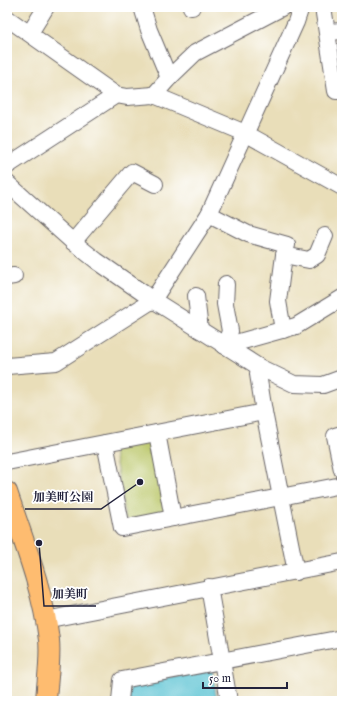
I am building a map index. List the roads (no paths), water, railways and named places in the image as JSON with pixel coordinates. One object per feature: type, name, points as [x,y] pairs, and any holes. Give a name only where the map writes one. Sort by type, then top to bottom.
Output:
[{"type":"main road","points":[[7,492],[31,564],[49,641],[46,701]]},
{"type":"street","points":[[30,33],[46,7]]},
{"type":"street","points":[[142,7],[149,30],[169,78]]},
{"type":"street","points":[[154,95],[195,53],[283,7]]},
{"type":"street","points":[[7,366],[56,362],[153,300],[209,214],[296,22],[301,7]]},
{"type":"street","points":[[323,7],[335,31],[336,91],[342,91]]},
{"type":"street","points":[[7,18],[116,95],[127,97],[154,95],[245,133],[342,187]]},
{"type":"street","points":[[7,166],[116,95]]},
{"type":"street","points":[[73,242],[132,172],[155,184]]},
{"type":"street","points":[[7,183],[73,242],[153,300],[259,367],[294,384],[323,385],[342,378]]},
{"type":"street","points":[[209,214],[248,234],[287,245],[284,255],[278,301],[283,330]]},
{"type":"street","points":[[284,255],[309,260],[317,255],[325,236]]},
{"type":"street","points":[[225,346],[230,331],[225,304],[226,284]]},
{"type":"street","points":[[196,296],[200,330]]},
{"type":"street","points":[[225,346],[296,326],[342,298]]},
{"type":"street","points":[[259,367],[258,374],[264,412],[296,572]]},
{"type":"street","points":[[7,462],[264,412]]},
{"type":"street","points":[[157,433],[173,518]]},
{"type":"street","points":[[342,434],[336,436],[342,470]]},
{"type":"street","points":[[105,443],[122,528],[342,485]]},
{"type":"street","points":[[45,620],[342,562]]},
{"type":"street","points":[[209,587],[222,661],[234,700]]},
{"type":"street","points":[[120,701],[122,680],[342,638]]},
{"type":"water","points":[[212,669],[217,701],[128,701],[132,684]]},
{"type":"place","name":"加美町公園","points":[[140,482]]},
{"type":"place","name":"加美町","points":[[39,543]]}]
